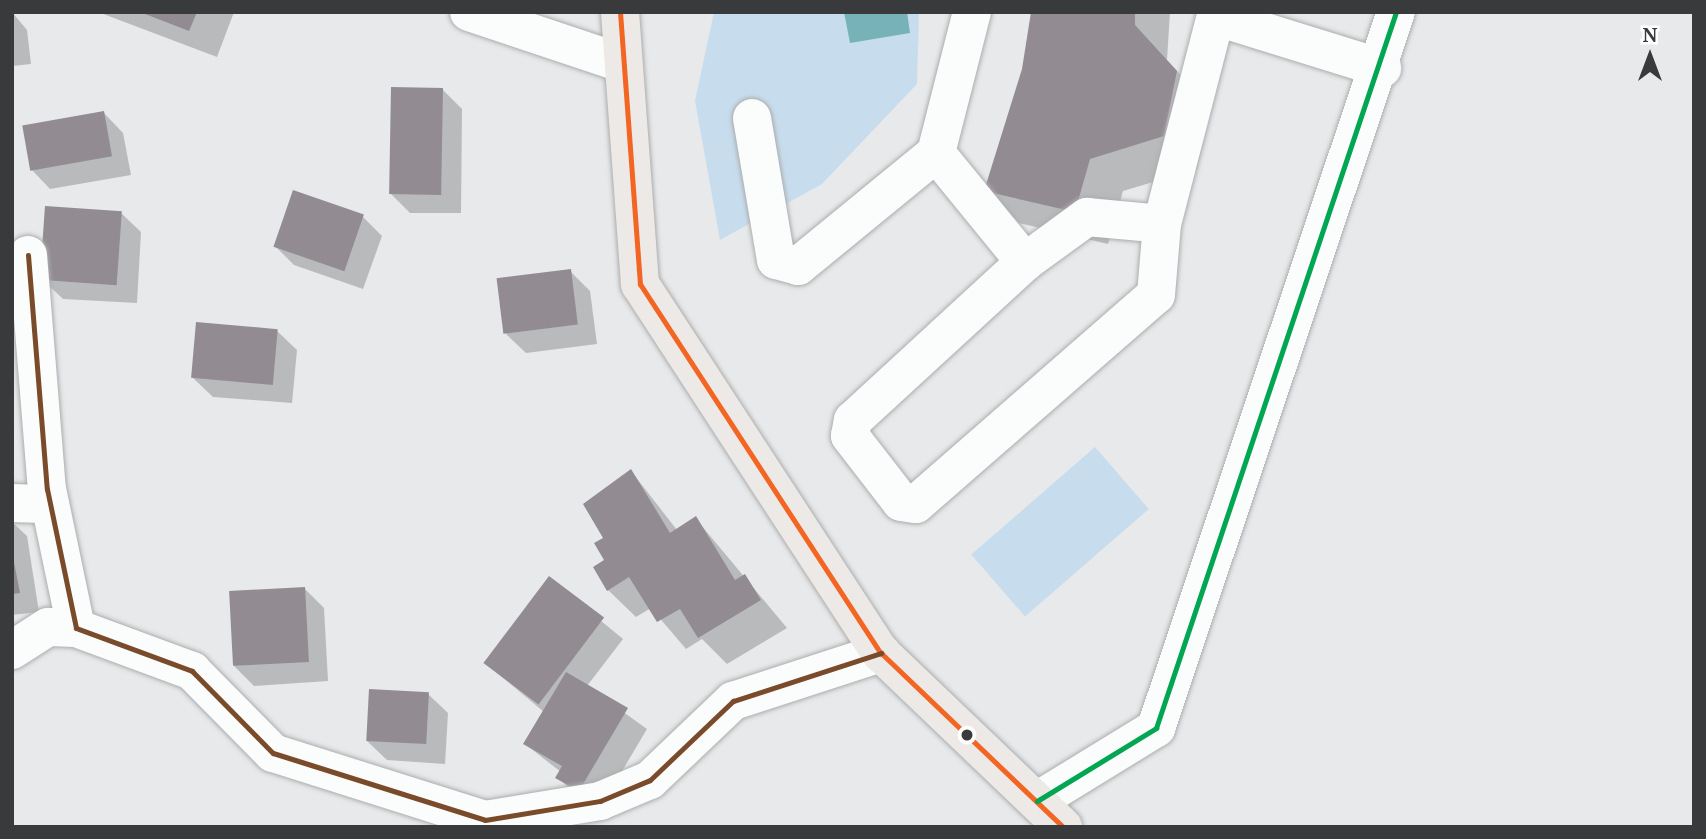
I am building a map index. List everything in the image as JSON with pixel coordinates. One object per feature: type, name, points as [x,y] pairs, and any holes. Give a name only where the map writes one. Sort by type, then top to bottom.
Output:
[{"type":"main road","points":[[620,12],[621,63],[640,284],[881,653],[1050,814]]},
{"type":"street","points":[[469,12],[621,63]]},
{"type":"street","points":[[752,118],[776,260],[798,266],[936,153],[972,12]]},
{"type":"street","points":[[1050,814],[1156,728],[1382,68],[1396,12]]},
{"type":"street","points":[[1162,224],[1087,217],[1025,262],[853,420],[850,436],[901,502],[916,503],[1156,295],[1162,224],[1217,15],[1382,68]]},
{"type":"street","points":[[936,153],[1025,262]]},
{"type":"street","points":[[28,255],[50,503],[76,628]]},
{"type":"street","points":[[12,503],[50,503]]},
{"type":"street","points":[[12,650],[48,627],[76,628],[191,671],[273,753],[485,820],[600,801],[650,780],[733,701],[881,653]]},
{"type":"shaded area","points":[[714,12],[919,12],[917,84],[822,184],[720,240],[695,101]]},
{"type":"shaded area","points":[[1095,447],[1149,509],[1025,616],[971,555]]},
{"type":"water","points":[[844,12],[907,12],[910,33],[850,43]]},
{"type":"building","points":[[140,12],[197,12],[189,31]]},
{"type":"building","points":[[1031,12],[1135,12],[1135,25],[1177,71],[1164,136],[1090,159],[1075,212],[984,191],[1022,69]]},
{"type":"building","points":[[391,87],[443,88],[441,195],[389,194]]},
{"type":"building","points":[[104,111],[112,156],[30,171],[22,125]]},
{"type":"building","points":[[293,190],[364,214],[344,271],[273,247]]},
{"type":"building","points":[[45,206],[122,211],[117,285],[40,280]]},
{"type":"building","points":[[571,269],[578,325],[503,334],[497,278]]},
{"type":"building","points":[[196,322],[278,329],[273,385],[191,378]]},
{"type":"building","points":[[631,469],[670,533],[696,516],[735,580],[745,574],[761,600],[698,638],[680,609],[657,622],[629,577],[607,591],[593,567],[604,560],[594,543],[603,538],[583,504]]},
{"type":"building","points":[[12,552],[20,593],[12,594]]},
{"type":"building","points":[[549,576],[604,618],[539,705],[483,663]]},
{"type":"building","points":[[305,587],[309,662],[233,666],[229,591]]},
{"type":"building","points":[[566,672],[628,708],[579,791],[555,778],[562,766],[523,744]]},
{"type":"building","points":[[369,689],[429,692],[426,744],[366,741]]},
{"type":"transit line","points":[[620,12],[640,284],[881,653],[1063,827]]},
{"type":"transit line","points":[[1037,801],[1156,728],[1396,12]]},
{"type":"transit line","points":[[28,255],[47,489],[76,628],[192,671],[273,753],[485,820],[600,801],[650,780],[733,701],[881,653]]}]
